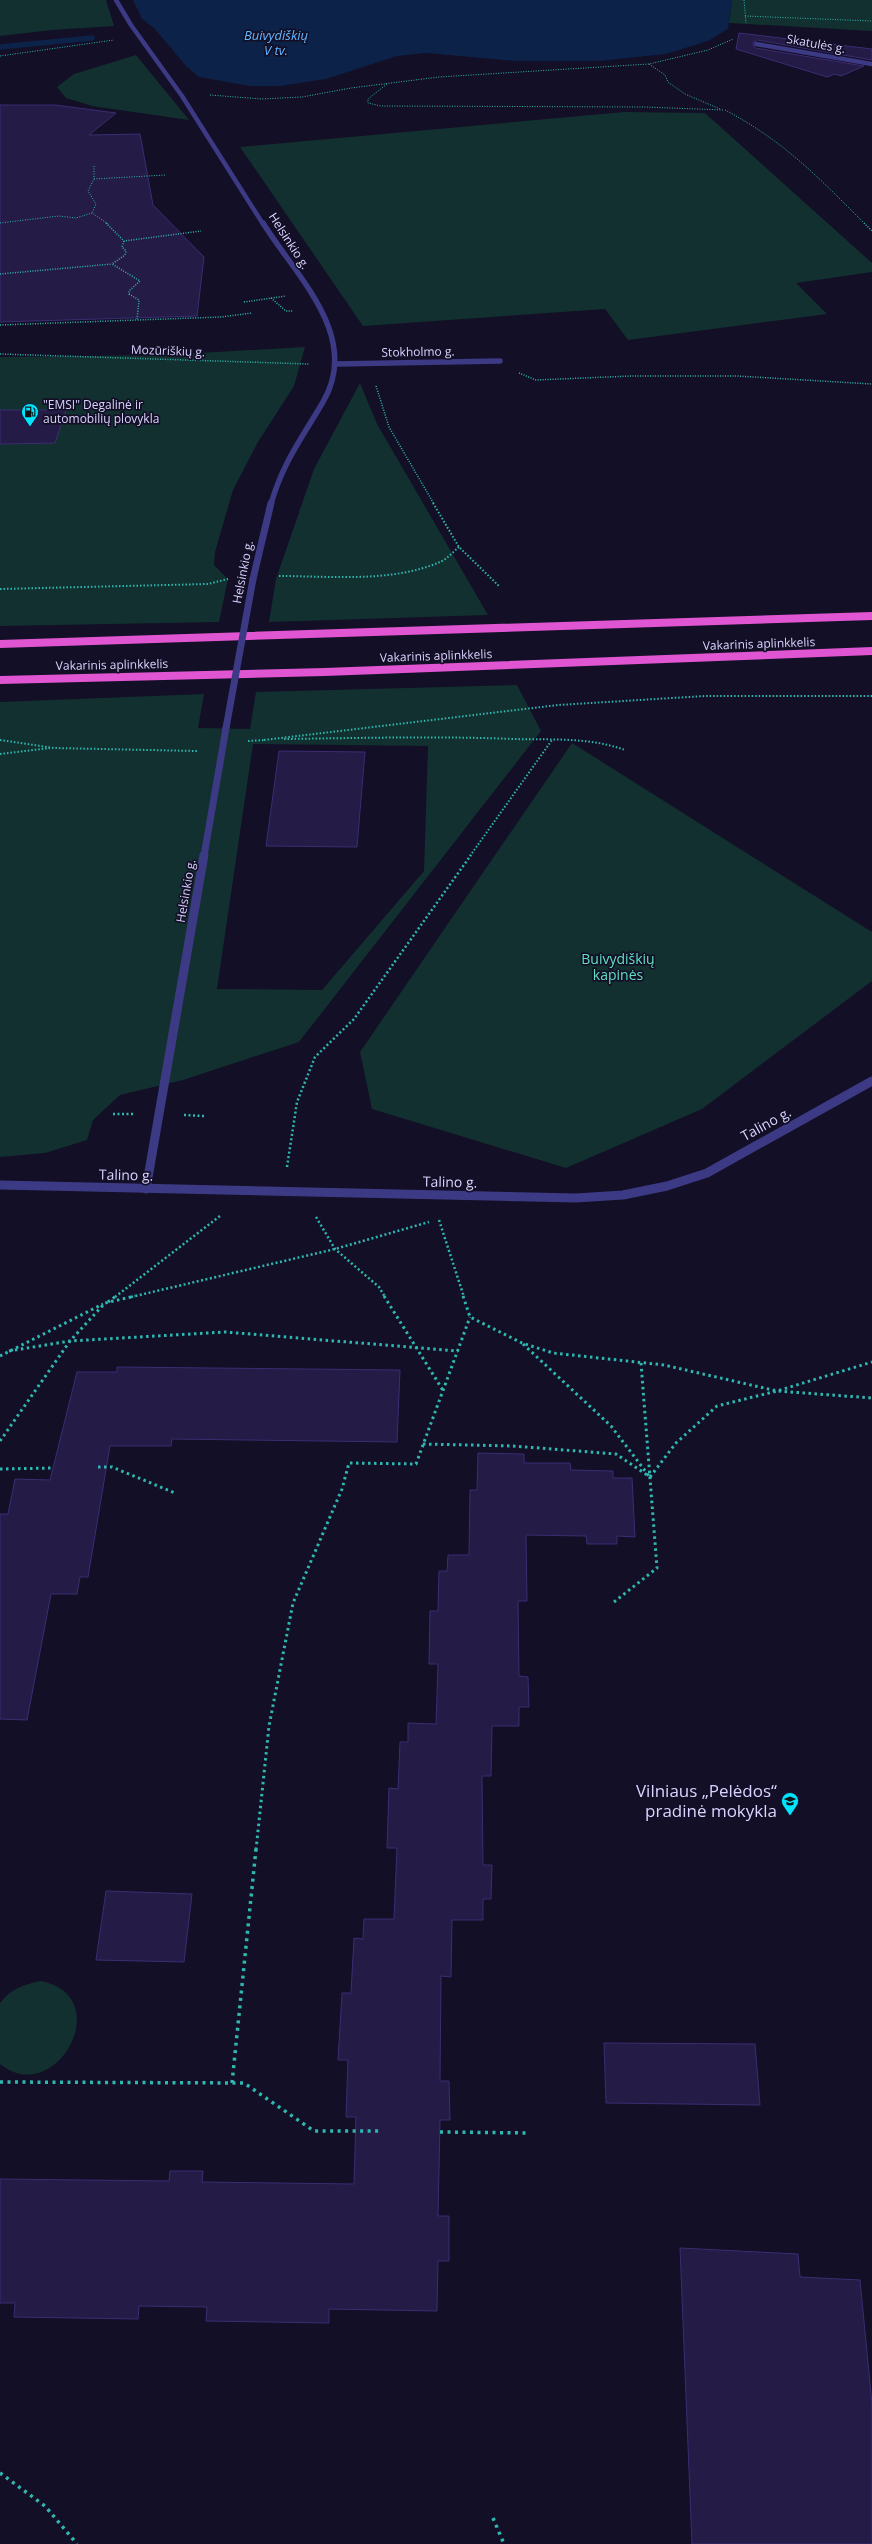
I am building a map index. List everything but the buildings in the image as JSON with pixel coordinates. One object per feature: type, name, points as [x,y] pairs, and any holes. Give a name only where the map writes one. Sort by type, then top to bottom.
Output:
[{"type":"highway","name":"Vakarinis aplinkkelis","points":[[0,644],[340,635],[872,616]]},
{"type":"highway","name":"Vakarinis aplinkkelis","points":[[0,680],[340,672],[872,651]]},
{"type":"street","name":"Helsinkio g.","points":[[116,0],[131,29],[182,95],[328,324],[335,346],[336,364],[326,394],[290,455],[270,499],[226,728],[146,1189]]},
{"type":"street","name":"Skatulės g.","points":[[756,44],[872,64]]},
{"type":"street","name":"Stokholmo g.","points":[[336,364],[500,361]]},
{"type":"street","name":"Talino g.","points":[[0,1185],[576,1198],[623,1196],[667,1186],[707,1173],[872,1081]]},
{"type":"path","points":[[744,0],[747,27]]},
{"type":"path","points":[[746,16],[872,20]]},
{"type":"path","points":[[0,56],[138,38]]},
{"type":"path","points":[[182,95],[262,99],[302,97],[388,83],[439,77],[649,64],[708,50],[734,38]]},
{"type":"path","points":[[649,64],[664,75],[668,82],[685,94],[724,110],[759,128],[804,163],[872,231]]},
{"type":"path","points":[[388,83],[368,99],[368,103],[381,106],[644,107],[724,110]]},
{"type":"path","points":[[0,223],[58,216],[76,218],[92,213],[96,204],[88,191],[94,179],[94,166]]},
{"type":"path","points":[[94,179],[166,175]]},
{"type":"path","points":[[92,213],[108,224],[124,241]]},
{"type":"path","points":[[124,241],[201,232]]},
{"type":"path","points":[[0,274],[112,264],[125,255],[126,251],[122,247],[124,241]]},
{"type":"path","points":[[112,264],[118,270],[130,274],[140,281],[129,291],[139,300],[137,320]]},
{"type":"path","points":[[244,302],[288,296]]},
{"type":"path","points":[[271,298],[286,311],[297,311]]},
{"type":"path","points":[[0,325],[221,317],[252,313]]},
{"type":"path","name":"Mozūriškių g.","points":[[0,354],[336,364]]},
{"type":"path","points":[[500,361],[510,370],[536,380],[631,376],[737,376],[872,384]]},
{"type":"path","points":[[370,364],[389,426],[459,548],[500,587]]},
{"type":"path","points":[[272,576],[368,574],[410,570],[441,561],[459,548]]},
{"type":"path","points":[[0,589],[208,584],[220,579],[235,579]]},
{"type":"path","points":[[264,740],[345,732],[558,705],[705,696],[872,696]]},
{"type":"path","points":[[245,741],[456,736],[585,740],[609,744],[625,750]]},
{"type":"path","points":[[0,740],[54,748]]},
{"type":"path","points":[[284,1191],[297,1102],[315,1056],[354,1019],[552,740]]},
{"type":"path","points":[[0,754],[54,748],[201,750]]},
{"type":"path","points":[[0,1442],[70,1341],[105,1303],[223,1214],[229,1190]]},
{"type":"path","points":[[300,1191],[335,1249],[379,1287],[444,1392]]},
{"type":"path","points":[[232,2083],[269,1726],[293,1603],[342,1490],[349,1462],[416,1464],[444,1392],[470,1317],[439,1219],[425,1195]]},
{"type":"path","points":[[0,1356],[105,1303],[335,1249],[439,1219]]},
{"type":"path","points":[[470,1317],[522,1343],[553,1353],[664,1365],[777,1391],[872,1398]]},
{"type":"path","points":[[9,1351],[70,1341],[224,1332],[415,1346],[458,1351]]},
{"type":"path","points":[[522,1343],[611,1426],[650,1478]]},
{"type":"path","points":[[650,1478],[676,1443],[717,1406],[777,1391],[872,1362]]},
{"type":"path","points":[[614,1602],[657,1568],[641,1363]]},
{"type":"path","points":[[423,1444],[513,1446],[616,1454],[650,1478]]},
{"type":"path","points":[[98,1467],[112,1467],[175,1493]]},
{"type":"path","points":[[0,1469],[53,1468]]},
{"type":"path","points":[[0,2082],[244,2083],[314,2130],[381,2131]]},
{"type":"path","points":[[440,2132],[530,2133]]},
{"type":"path","points":[[0,2473],[45,2506],[77,2544]]},
{"type":"path","points":[[493,2518],[504,2544]]},
{"type":"green space","points":[[0,0],[106,0],[114,26],[52,30],[0,36]]},
{"type":"green space","points":[[732,0],[872,0],[872,31],[729,23]]},
{"type":"green space","points":[[136,55],[189,120],[92,106],[66,98],[57,87],[74,74]]},
{"type":"green space","points":[[624,112],[705,113],[872,263],[872,272],[796,283],[827,314],[628,340],[605,309],[363,326],[240,147]]},
{"type":"green space","points":[[305,347],[294,386],[258,442],[233,490],[215,552],[214,565],[228,579],[219,622],[0,626],[0,357],[164,355]]},
{"type":"green space","points":[[360,383],[377,424],[488,615],[269,622],[276,579],[314,469]]},
{"type":"green space","points":[[517,685],[541,731],[299,1042],[183,1080],[120,1095],[93,1120],[87,1140],[45,1153],[0,1157],[0,702],[204,694],[198,728],[250,729],[256,692]],"holes":[[[253,744],[428,746],[424,871],[322,990],[217,989]]]},
{"type":"green space","name":"Buivydiškių kapinės","points":[[572,743],[872,932],[872,981],[702,1109],[566,1168],[372,1109],[360,1052]]},
{"type":"green space","points":[[41,1981],[64,1991],[75,2007],[76,2026],[70,2045],[57,2062],[40,2072],[21,2074],[0,2064],[0,2003],[8,1994],[18,1988]]},
{"type":"water","name":"Buivydiškių V tv.","points":[[133,0],[732,0],[728,29],[708,41],[666,54],[599,61],[517,61],[426,53],[397,56],[326,79],[280,86],[250,86],[199,77],[186,66],[154,28],[142,19]]},
{"type":"waterway","points":[[0,47],[92,38]]},
{"type":"place","name":"\"EMSI\" Degalinė ir automobilių plovykla","points":[[30,427]]},
{"type":"place","name":"Vilniaus „Pelėdos“ pradinė mokykla","points":[[790,1816]]}]
